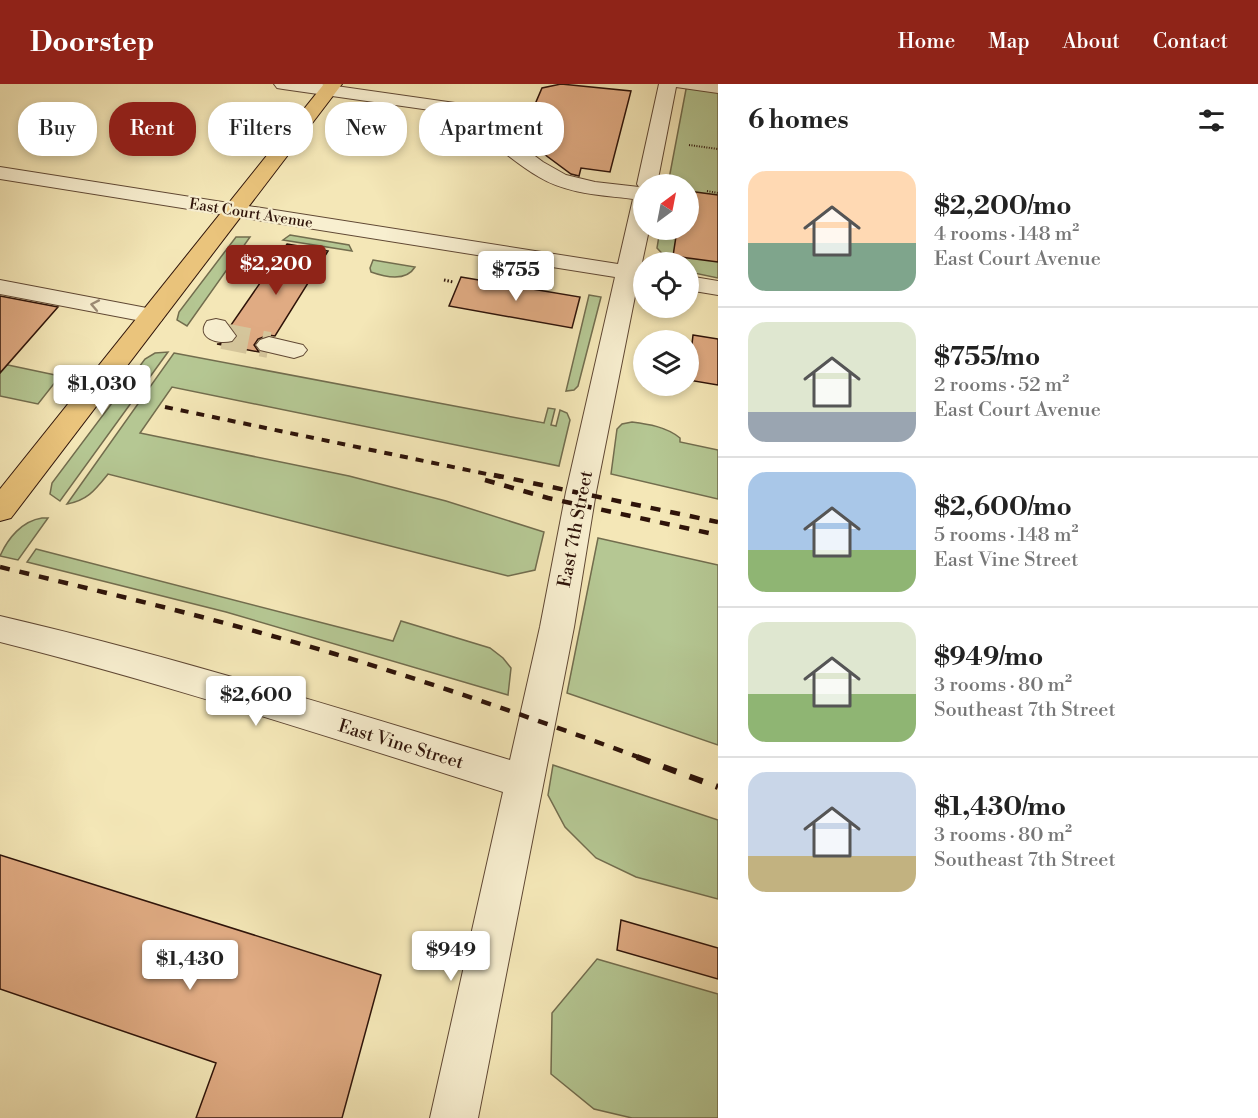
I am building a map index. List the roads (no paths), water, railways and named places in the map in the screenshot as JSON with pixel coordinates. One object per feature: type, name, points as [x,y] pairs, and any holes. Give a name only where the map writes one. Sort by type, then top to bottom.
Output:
[{"type":"main road","points":[[0,510],[152,328],[235,210],[331,87]]},
{"type":"street","points":[[284,84],[331,87],[453,109],[557,178],[580,185],[633,192]]},
{"type":"street","points":[[649,174],[668,84]]},
{"type":"street","points":[[683,84],[718,88]]},
{"type":"street","name":"East Court Avenue","points":[[0,173],[633,274]]},
{"type":"street","points":[[699,285],[718,288]]},
{"type":"street","name":"East 7th Street","points":[[454,1118],[557,627],[581,492],[633,286]]},
{"type":"street","points":[[0,287],[152,328]]},
{"type":"street","points":[[269,345],[294,350]]},
{"type":"street","name":"East Vine Street","points":[[0,629],[111,656],[230,690],[524,781]]},
{"type":"tunnel","points":[[223,336],[269,345]]},
{"type":"railway","points":[[165,407],[501,477]]},
{"type":"railway","points":[[494,475],[718,522]]},
{"type":"railway","points":[[485,480],[548,498],[718,535]]},
{"type":"railway","points":[[0,567],[210,619],[335,654],[489,704],[641,758]]},
{"type":"railway","points":[[637,757],[718,787]]}]
